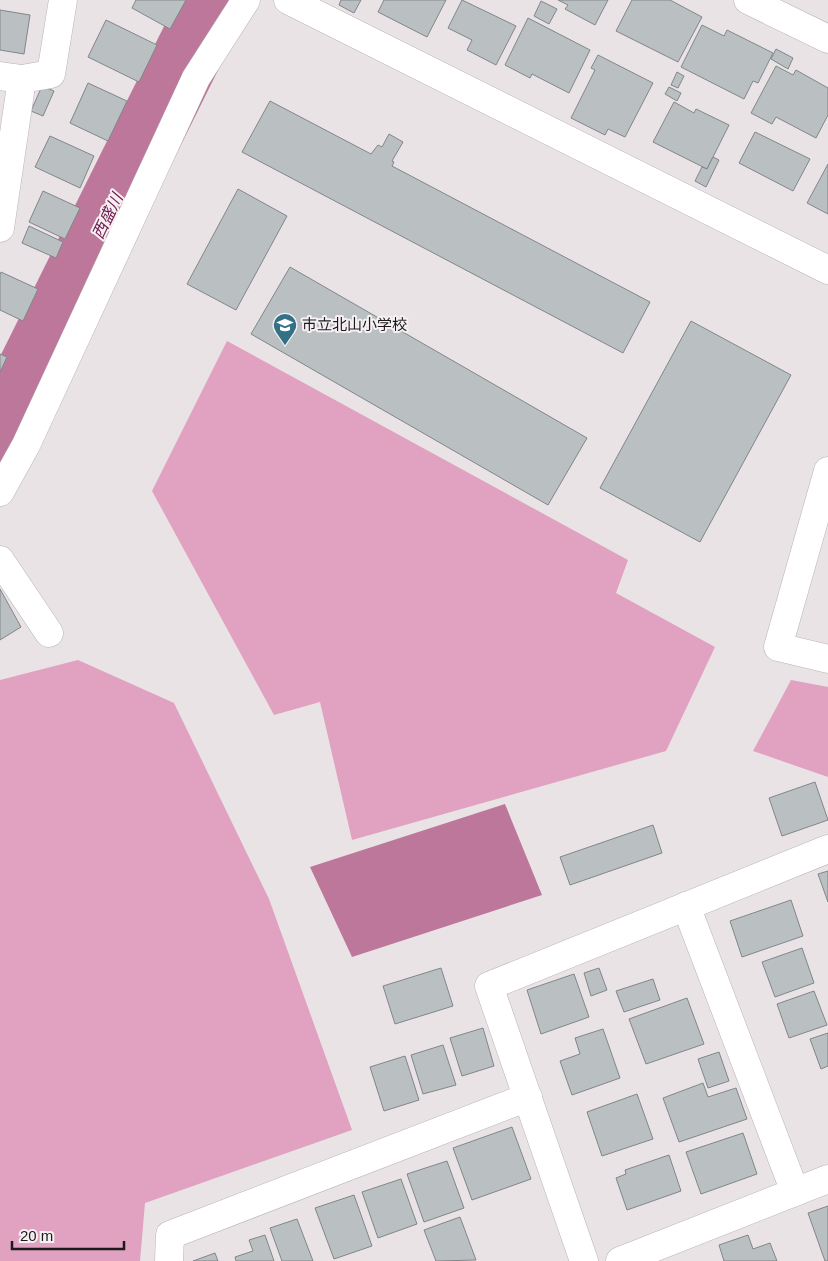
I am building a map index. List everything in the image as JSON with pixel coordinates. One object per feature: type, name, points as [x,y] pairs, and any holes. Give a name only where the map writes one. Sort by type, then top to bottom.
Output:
[{"type":"street","points":[[0,228],[11,78],[50,74],[63,0]]},
{"type":"street","points":[[0,492],[30,436],[196,78],[246,0]]},
{"type":"street","points":[[288,0],[828,270]]},
{"type":"street","points":[[748,0],[828,39]]},
{"type":"street","points":[[828,471],[778,647],[828,659]]},
{"type":"street","points":[[0,560],[49,633]]},
{"type":"street","points":[[584,1261],[489,986],[828,849]]},
{"type":"street","points":[[686,906],[795,1192]]},
{"type":"street","points":[[169,1261],[170,1235],[528,1097]]},
{"type":"street","points":[[620,1261],[828,1179]]},
{"type":"shaded area","points":[[227,341],[628,560],[616,593],[715,647],[666,751],[352,840],[320,702],[274,715],[152,491]]},
{"type":"shaded area","points":[[78,660],[174,703],[269,899],[352,1130],[145,1203],[140,1261],[0,1261],[0,680]]},
{"type":"shaded area","points":[[791,680],[828,687],[828,777],[753,751]]},
{"type":"shaded area","points":[[505,804],[542,895],[352,957],[310,867]]},
{"type":"building","points":[[136,0],[186,0],[170,29],[132,8]]},
{"type":"building","points":[[341,0],[361,0],[354,13],[339,5]]},
{"type":"building","points":[[384,0],[446,0],[427,37],[378,12]]},
{"type":"building","points":[[462,0],[516,26],[496,65],[467,50],[472,40],[448,28]]},
{"type":"building","points":[[558,0],[608,0],[595,25],[565,9],[568,5]]},
{"type":"building","points":[[632,0],[670,0],[702,17],[678,62],[616,31]]},
{"type":"building","points":[[541,1],[557,9],[549,24],[534,16]]},
{"type":"building","points":[[0,10],[30,15],[24,54],[0,50]]},
{"type":"building","points":[[528,18],[590,50],[569,93],[532,74],[530,78],[505,65]]},
{"type":"building","points":[[106,20],[157,45],[139,82],[88,57]]},
{"type":"building","points":[[702,25],[724,36],[727,30],[773,53],[758,83],[753,81],[744,99],[681,67]]},
{"type":"building","points":[[776,49],[793,58],[788,69],[771,59]]},
{"type":"building","points":[[598,55],[653,83],[625,137],[608,129],[605,135],[571,118],[595,70],[591,68]]},
{"type":"building","points":[[776,66],[793,75],[796,70],[828,88],[828,115],[816,138],[776,117],[772,124],[751,113]]},
{"type":"building","points":[[677,72],[684,76],[678,88],[671,85]]},
{"type":"building","points":[[88,83],[127,101],[108,141],[70,123]]},
{"type":"building","points":[[42,86],[54,91],[43,116],[31,111]]},
{"type":"building","points":[[669,87],[681,93],[677,101],[665,94]]},
{"type":"building","points":[[270,101],[371,154],[378,145],[382,147],[389,134],[403,142],[392,161],[394,162],[392,166],[650,302],[623,353],[242,152]]},
{"type":"building","points":[[674,102],[694,113],[696,109],[729,125],[707,169],[653,142]]},
{"type":"building","points":[[755,132],[810,159],[793,191],[739,163]]},
{"type":"building","points":[[50,136],[94,156],[80,188],[35,167]]},
{"type":"building","points":[[713,157],[719,160],[706,187],[695,181],[702,167],[707,169]]},
{"type":"building","points":[[828,164],[828,214],[807,203]]},
{"type":"building","points":[[238,189],[287,216],[236,310],[187,284]]},
{"type":"building","points":[[43,191],[80,208],[65,239],[29,222]]},
{"type":"building","points":[[29,226],[63,242],[56,258],[22,243]]},
{"type":"building","points":[[290,267],[587,438],[548,505],[251,334]]},
{"type":"building","points":[[1,272],[38,289],[23,321],[0,310]]},
{"type":"building","points":[[691,321],[791,375],[700,542],[600,488]]},
{"type":"building","points":[[0,354],[7,357],[0,372]]},
{"type":"building","points":[[0,589],[21,627],[0,640]]},
{"type":"building","points":[[815,782],[828,820],[782,836],[769,798]]},
{"type":"building","points":[[653,825],[662,853],[570,885],[560,857]]},
{"type":"building","points":[[828,871],[828,902],[818,874]]},
{"type":"building","points":[[791,900],[803,936],[742,957],[730,921]]},
{"type":"building","points":[[802,948],[814,983],[775,997],[762,962]]},
{"type":"building","points":[[441,968],[453,1006],[395,1024],[383,986]]},
{"type":"building","points":[[599,968],[607,990],[591,996],[584,973]]},
{"type":"building","points":[[574,974],[589,1017],[541,1034],[527,990]]},
{"type":"building","points":[[653,979],[660,1000],[624,1012],[616,991]]},
{"type":"building","points":[[814,991],[827,1025],[789,1038],[777,1004]]},
{"type":"building","points":[[687,998],[704,1044],[646,1064],[629,1019]]},
{"type":"building","points":[[483,1028],[494,1066],[462,1076],[450,1038]]},
{"type":"building","points":[[603,1029],[620,1078],[572,1095],[560,1061],[580,1054],[575,1038]]},
{"type":"building","points":[[828,1033],[828,1066],[821,1069],[810,1039]]},
{"type":"building","points":[[443,1045],[456,1085],[423,1094],[411,1055]]},
{"type":"building","points":[[719,1052],[729,1081],[708,1088],[698,1059]]},
{"type":"building","points":[[405,1056],[419,1100],[384,1111],[370,1067]]},
{"type":"building","points":[[703,1083],[708,1097],[736,1088],[747,1119],[679,1142],[663,1098]]},
{"type":"building","points":[[637,1094],[653,1139],[602,1156],[587,1112]]},
{"type":"building","points":[[512,1127],[531,1179],[472,1200],[453,1148]]},
{"type":"building","points":[[743,1133],[757,1174],[701,1194],[686,1152]]},
{"type":"building","points":[[669,1155],[681,1191],[627,1210],[616,1178],[626,1174],[625,1170]]},
{"type":"building","points":[[447,1161],[464,1208],[424,1222],[407,1174]]},
{"type":"building","points":[[401,1179],[417,1224],[378,1238],[362,1192]]},
{"type":"building","points":[[354,1195],[372,1246],[334,1259],[315,1208]]},
{"type":"building","points":[[828,1206],[828,1261],[825,1261],[808,1213]]},
{"type":"building","points":[[460,1217],[476,1260],[436,1261],[424,1230]]},
{"type":"building","points":[[297,1219],[313,1261],[282,1261],[270,1228]]},
{"type":"building","points":[[265,1235],[274,1261],[236,1261],[235,1257],[253,1251],[249,1240]]},
{"type":"building","points":[[748,1235],[753,1249],[770,1243],[777,1261],[724,1261],[719,1245]]},
{"type":"building","points":[[215,1253],[218,1261],[193,1261]]},
{"type":"waterway","name":"西盛川","points":[[0,433],[215,0]]},
{"type":"place","name":"市立北山小学校","points":[[285,346]]}]
